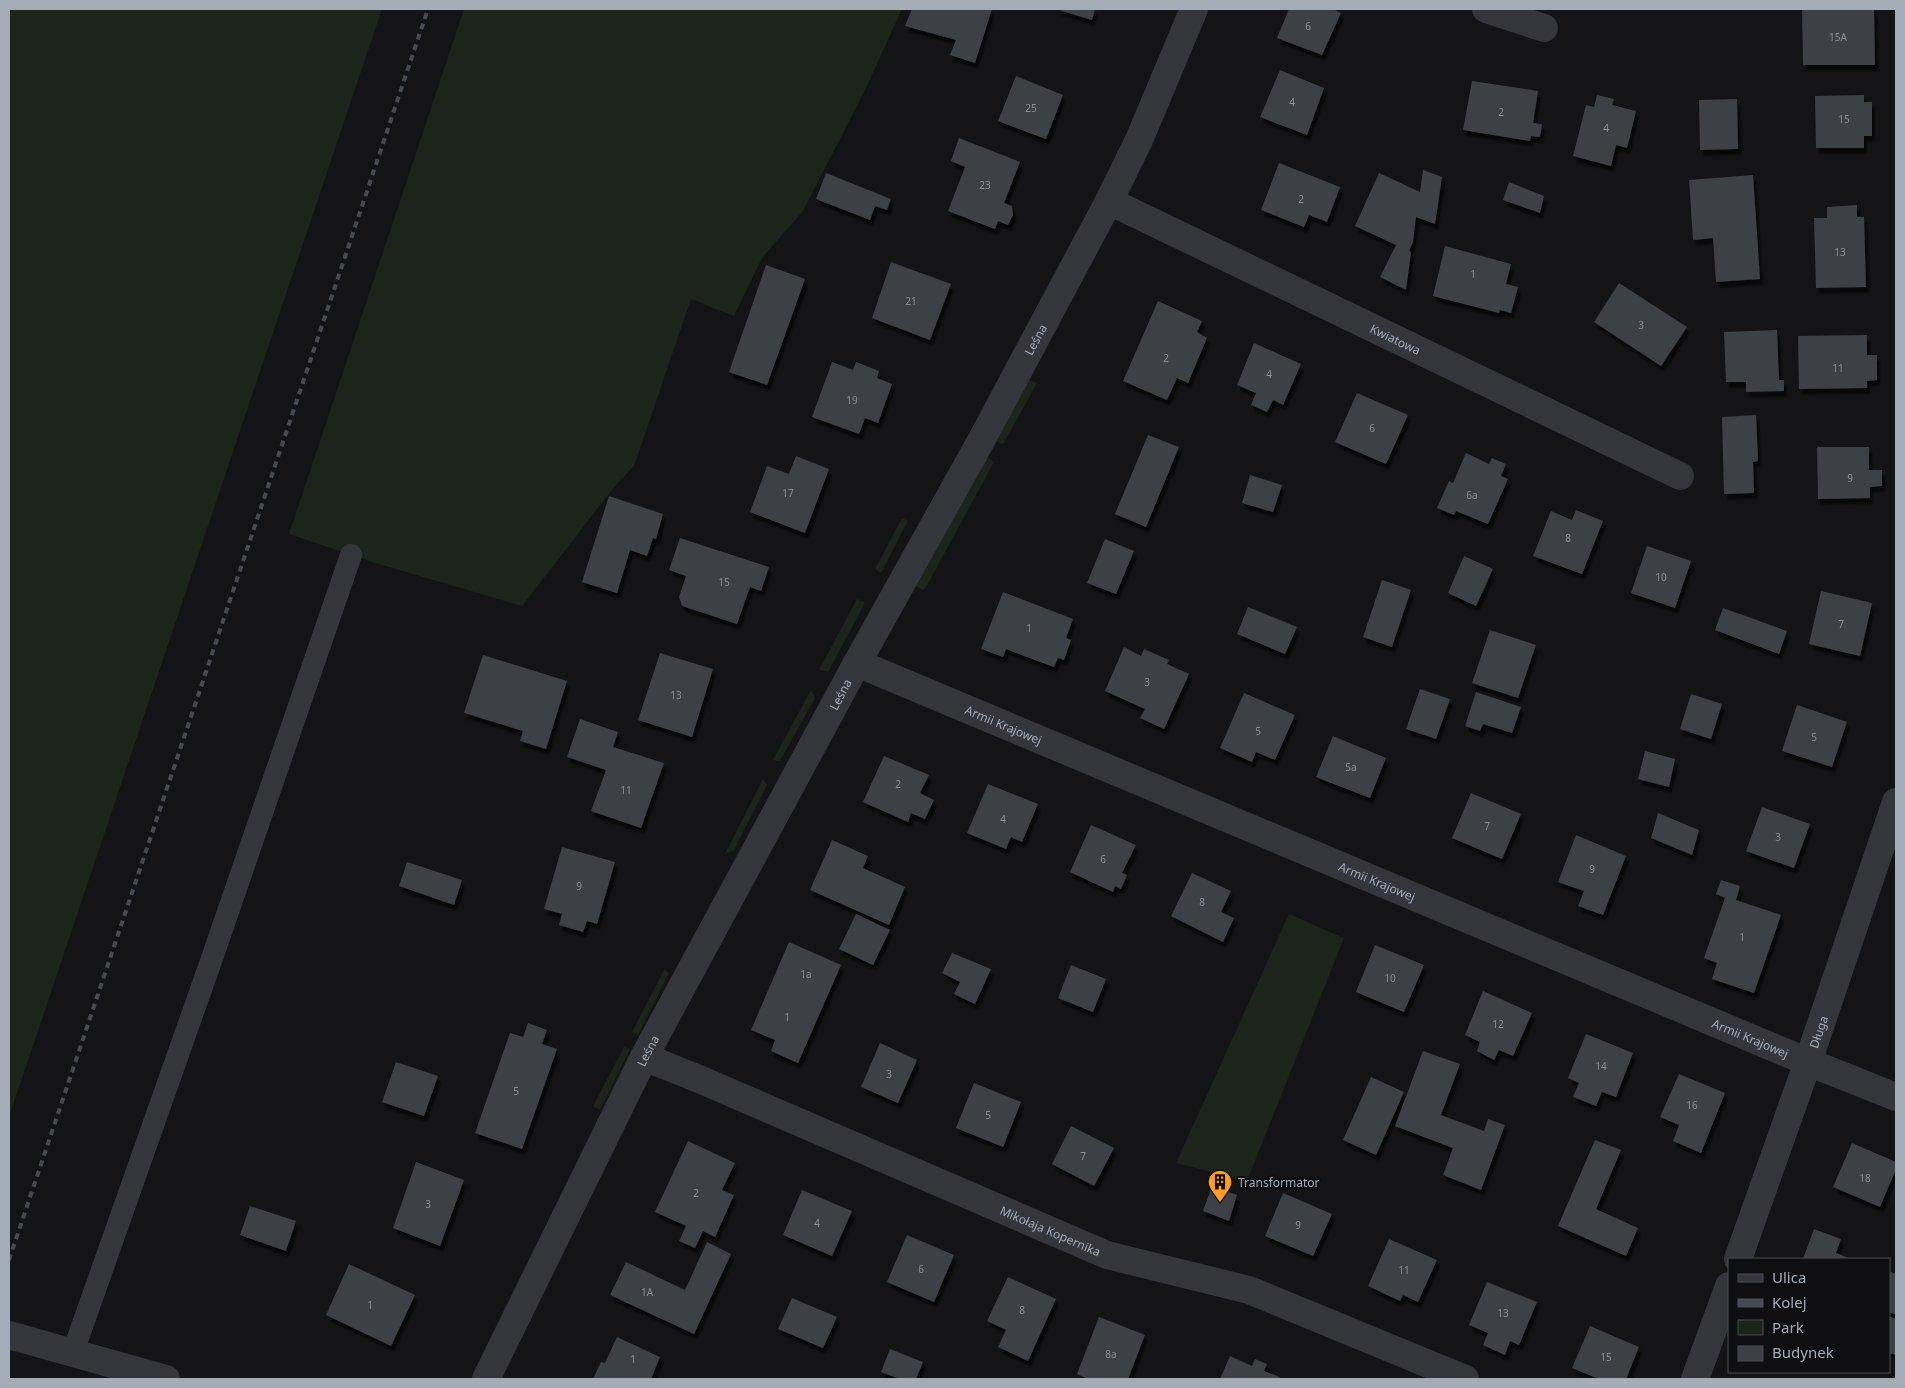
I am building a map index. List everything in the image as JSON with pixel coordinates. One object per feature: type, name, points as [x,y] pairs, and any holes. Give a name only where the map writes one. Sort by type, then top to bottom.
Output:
[{"type":"street","name":"Leśna","points":[[486,1379],[644,1057],[857,664],[954,490],[1109,200],[1139,140],[1194,9]]},
{"type":"street","points":[[1486,9],[1544,28]]},
{"type":"street","name":"Kwiatowa","points":[[1109,200],[1680,476]]},
{"type":"street","name":"Armii Krajowej","points":[[857,664],[1808,1062],[1896,1097]]},
{"type":"street","name":"Długa","points":[[1738,1258],[1808,1062],[1896,802]]},
{"type":"street","name":"Mikołaja Kopernika","points":[[644,1057],[699,1078],[1107,1256],[1249,1290],[1465,1379]]},
{"type":"street","points":[[1696,1379],[1728,1289]]},
{"type":"street","points":[[9,1335],[166,1379]]},
{"type":"lane","points":[[73,1352],[210,964],[351,555]]},
{"type":"green space","points":[[9,9],[382,9],[9,1117]]},
{"type":"green space","points":[[464,9],[902,9],[864,92],[803,211],[762,258],[734,316],[691,299],[634,466],[615,486],[522,606],[372,562],[289,534]]},
{"type":"green space","points":[[1029,380],[1037,383],[1004,443],[1001,444],[996,441]]},
{"type":"green space","points":[[986,456],[994,462],[923,590],[914,585]]},
{"type":"green space","points":[[902,518],[908,521],[881,573],[875,569]]},
{"type":"green space","points":[[857,599],[865,603],[828,672],[819,670]]},
{"type":"green space","points":[[811,690],[815,698],[780,761],[773,760]]},
{"type":"green space","points":[[763,779],[767,785],[734,850],[725,854]]},
{"type":"green space","points":[[1289,914],[1344,938],[1247,1181],[1176,1163]]},
{"type":"green space","points":[[664,970],[669,973],[638,1035],[632,1032]]},
{"type":"green space","points":[[624,1047],[630,1049],[600,1110],[593,1106]]},
{"type":"building","points":[[912,9],[992,9],[975,63],[950,55],[956,40],[905,26]]},
{"type":"building","points":[[1055,9],[1095,9],[1092,20]]},
{"type":"building","points":[[1289,9],[1333,9],[1341,13],[1322,55],[1277,38]]},
{"type":"building","points":[[1802,9],[1874,9],[1875,65],[1803,65]]},
{"type":"building","points":[[1280,70],[1324,88],[1307,135],[1260,117]]},
{"type":"building","points":[[1016,76],[1063,95],[1046,139],[998,121]]},
{"type":"building","points":[[1472,81],[1538,91],[1533,123],[1542,124],[1540,137],[1531,136],[1530,141],[1463,130]]},
{"type":"building","points":[[1597,95],[1614,99],[1612,105],[1636,111],[1627,148],[1616,145],[1611,166],[1573,156],[1586,105],[1594,107]]},
{"type":"building","points":[[1864,95],[1864,102],[1872,102],[1872,136],[1864,136],[1864,148],[1816,148],[1815,96]]},
{"type":"building","points":[[1737,99],[1738,149],[1700,150],[1699,100]]},
{"type":"building","points":[[959,138],[1020,162],[1004,203],[1012,206],[1013,215],[1008,225],[998,221],[995,229],[948,211],[965,167],[951,161]]},
{"type":"building","points":[[1279,163],[1340,187],[1327,222],[1309,215],[1304,227],[1261,210]]},
{"type":"building","points":[[1423,170],[1442,177],[1435,224],[1416,217],[1413,242],[1409,251],[1411,252],[1406,290],[1380,277],[1396,245],[1355,226],[1379,173],[1420,192]]},
{"type":"building","points":[[826,173],[891,199],[887,210],[875,206],[870,220],[816,199]]},
{"type":"building","points":[[1753,175],[1760,279],[1716,282],[1713,238],[1693,240],[1689,180]]},
{"type":"building","points":[[1509,182],[1544,196],[1540,213],[1503,200]]},
{"type":"building","points":[[1857,205],[1857,217],[1864,217],[1866,287],[1816,288],[1814,218],[1827,218],[1827,207]]},
{"type":"building","points":[[1445,246],[1511,264],[1506,284],[1518,287],[1511,313],[1500,310],[1499,313],[1433,296]]},
{"type":"building","points":[[891,262],[951,284],[930,340],[872,318]]},
{"type":"building","points":[[766,265],[805,279],[767,385],[729,372]]},
{"type":"building","points":[[1619,283],[1687,327],[1661,366],[1594,322]]},
{"type":"building","points":[[1158,301],[1202,321],[1197,332],[1207,338],[1188,383],[1177,378],[1167,400],[1123,381]]},
{"type":"building","points":[[1777,330],[1779,380],[1784,380],[1784,391],[1746,392],[1746,382],[1726,382],[1724,332]]},
{"type":"building","points":[[1867,335],[1867,355],[1877,355],[1877,380],[1867,381],[1867,388],[1799,389],[1798,336]]},
{"type":"building","points":[[1254,343],[1301,364],[1283,405],[1273,400],[1267,412],[1251,405],[1256,393],[1237,385]]},
{"type":"building","points":[[832,362],[853,370],[856,362],[879,371],[877,378],[892,384],[878,423],[865,418],[859,434],[812,417]]},
{"type":"building","points":[[1357,393],[1408,415],[1386,464],[1335,442]]},
{"type":"building","points":[[1756,415],[1758,461],[1753,462],[1754,493],[1724,494],[1722,417]]},
{"type":"building","points":[[1148,435],[1179,447],[1146,527],[1115,514]]},
{"type":"building","points":[[1817,447],[1869,447],[1869,470],[1882,470],[1882,486],[1870,487],[1870,498],[1818,499]]},
{"type":"building","points":[[1466,453],[1489,464],[1492,458],[1506,464],[1501,476],[1508,479],[1488,524],[1456,511],[1454,515],[1437,508],[1449,481],[1453,483]]},
{"type":"building","points":[[796,456],[829,469],[805,533],[750,512],[767,466],[789,474]]},
{"type":"building","points":[[1250,475],[1282,485],[1273,512],[1242,503]]},
{"type":"building","points":[[609,496],[663,514],[656,539],[653,538],[647,556],[630,550],[617,593],[582,582]]},
{"type":"building","points":[[1576,510],[1603,521],[1582,574],[1533,556],[1551,511],[1572,520]]},
{"type":"building","points":[[680,538],[769,567],[761,591],[750,587],[737,624],[682,606],[679,597],[686,576],[669,570]]},
{"type":"building","points":[[1105,539],[1134,551],[1116,594],[1087,583]]},
{"type":"building","points":[[1647,546],[1691,561],[1675,608],[1631,593]]},
{"type":"building","points":[[1464,556],[1493,569],[1476,606],[1448,593]]},
{"type":"building","points":[[1382,580],[1411,590],[1392,647],[1363,637]]},
{"type":"building","points":[[1821,591],[1872,603],[1860,656],[1809,644]]},
{"type":"building","points":[[1003,592],[1073,619],[1066,638],[1071,640],[1064,660],[1058,658],[1054,667],[1006,649],[1003,657],[981,649]]},
{"type":"building","points":[[1248,607],[1297,627],[1285,654],[1237,634]]},
{"type":"building","points":[[1723,608],[1787,631],[1779,654],[1715,630]]},
{"type":"building","points":[[1490,630],[1536,645],[1518,698],[1472,683]]},
{"type":"building","points":[[1124,647],[1141,656],[1144,649],[1169,660],[1167,664],[1189,674],[1164,729],[1140,718],[1145,709],[1105,691]]},
{"type":"building","points":[[660,653],[713,669],[692,737],[638,720]]},
{"type":"building","points":[[483,655],[567,681],[546,749],[520,741],[523,731],[464,713]]},
{"type":"building","points":[[1420,689],[1450,699],[1436,739],[1406,729]]},
{"type":"building","points":[[1476,692],[1521,707],[1512,733],[1483,724],[1480,731],[1465,726]]},
{"type":"building","points":[[1244,693],[1295,715],[1275,760],[1256,752],[1252,762],[1220,748]]},
{"type":"building","points":[[1691,694],[1722,704],[1711,739],[1680,729]]},
{"type":"building","points":[[1797,705],[1847,722],[1832,767],[1782,751]]},
{"type":"building","points":[[580,719],[618,732],[613,747],[664,763],[641,828],[591,811],[606,770],[567,757]]},
{"type":"building","points":[[1333,736],[1386,758],[1370,798],[1316,777]]},
{"type":"building","points":[[1645,751],[1675,759],[1669,787],[1638,779]]},
{"type":"building","points":[[884,756],[929,775],[920,793],[934,800],[925,819],[911,813],[908,822],[863,802]]},
{"type":"building","points":[[988,784],[1038,804],[1022,842],[1011,837],[1006,849],[967,833]]},
{"type":"building","points":[[1471,793],[1521,814],[1502,859],[1452,838]]},
{"type":"building","points":[[1762,807],[1810,824],[1794,868],[1746,851]]},
{"type":"building","points":[[1658,813],[1699,830],[1692,855],[1651,838]]},
{"type":"building","points":[[1091,825],[1136,845],[1122,873],[1127,875],[1121,889],[1115,886],[1113,892],[1070,872]]},
{"type":"building","points":[[1576,835],[1626,856],[1603,915],[1578,906],[1584,891],[1558,882]]},
{"type":"building","points":[[832,840],[868,856],[863,868],[905,887],[889,925],[810,890]]},
{"type":"building","points":[[562,847],[615,862],[597,924],[587,921],[583,932],[559,925],[562,914],[544,909]]},
{"type":"building","points":[[407,862],[462,880],[454,905],[399,886]]},
{"type":"building","points":[[1192,873],[1231,891],[1221,912],[1234,918],[1223,942],[1171,916]]},
{"type":"building","points":[[1721,880],[1740,886],[1736,900],[1781,915],[1754,993],[1712,979],[1717,963],[1704,958],[1725,898],[1716,894]]},
{"type":"building","points":[[856,914],[890,930],[873,965],[839,949]]},
{"type":"building","points":[[789,942],[841,965],[798,1063],[771,1051],[775,1040],[751,1030]]},
{"type":"building","points":[[1375,945],[1424,965],[1404,1012],[1356,992]]},
{"type":"building","points":[[952,953],[991,969],[975,1004],[954,994],[960,982],[942,973]]},
{"type":"building","points":[[1071,965],[1106,979],[1093,1012],[1058,998]]},
{"type":"building","points":[[1483,991],[1532,1013],[1513,1056],[1499,1050],[1494,1060],[1477,1051],[1480,1042],[1465,1035]]},
{"type":"building","points":[[528,1023],[547,1030],[542,1044],[557,1049],[522,1149],[475,1133],[510,1033],[523,1037]]},
{"type":"building","points":[[1586,1034],[1633,1053],[1616,1097],[1602,1092],[1596,1106],[1573,1097],[1579,1083],[1568,1078]]},
{"type":"building","points":[[880,1043],[917,1060],[898,1103],[861,1087]]},
{"type":"building","points":[[1423,1051],[1460,1064],[1441,1115],[1484,1131],[1488,1119],[1505,1125],[1481,1190],[1443,1175],[1453,1148],[1395,1126]]},
{"type":"building","points":[[396,1062],[438,1076],[424,1116],[382,1102]]},
{"type":"building","points":[[1679,1074],[1725,1093],[1701,1153],[1673,1141],[1679,1125],[1660,1117]]},
{"type":"building","points":[[1371,1077],[1404,1092],[1376,1155],[1343,1140]]},
{"type":"building","points":[[974,1083],[1021,1102],[1003,1147],[956,1128]]},
{"type":"building","points":[[1071,1126],[1114,1148],[1094,1186],[1052,1164]]},
{"type":"building","points":[[1595,1140],[1621,1150],[1596,1209],[1638,1228],[1626,1256],[1558,1226]]},
{"type":"building","points":[[688,1141],[735,1163],[722,1190],[734,1195],[715,1237],[703,1231],[695,1248],[679,1241],[686,1226],[655,1212]]},
{"type":"building","points":[[1852,1143],[1896,1162],[1896,1169],[1880,1207],[1833,1187]]},
{"type":"building","points":[[416,1162],[464,1180],[440,1246],[393,1228]]},
{"type":"building","name":"Transformator","points":[[1212,1186],[1237,1195],[1229,1221],[1203,1211]]},
{"type":"building","points":[[802,1190],[852,1211],[832,1256],[783,1235]]},
{"type":"building","points":[[1283,1193],[1332,1214],[1313,1256],[1265,1236]]},
{"type":"building","points":[[250,1206],[296,1221],[286,1251],[240,1235]]},
{"type":"building","points":[[1814,1229],[1841,1239],[1836,1253],[1848,1258],[1803,1258]]},
{"type":"building","points":[[907,1235],[954,1255],[934,1302],[887,1282]]},
{"type":"building","points":[[1389,1239],[1437,1260],[1418,1302],[1403,1295],[1400,1301],[1368,1286]]},
{"type":"building","points":[[707,1242],[731,1254],[694,1334],[610,1295],[626,1262],[685,1290]]},
{"type":"building","points":[[349,1264],[415,1295],[391,1346],[326,1315]]},
{"type":"building","points":[[1890,1271],[1896,1274],[1896,1315],[1890,1312]]},
{"type":"building","points":[[1008,1277],[1056,1299],[1028,1361],[998,1347],[1006,1330],[987,1321]]},
{"type":"building","points":[[1487,1282],[1537,1302],[1519,1345],[1510,1341],[1505,1355],[1483,1345],[1488,1333],[1469,1325]]},
{"type":"building","points":[[792,1298],[837,1317],[823,1348],[778,1329]]},
{"type":"building","points":[[1890,1316],[1896,1319],[1896,1355],[1890,1353]]},
{"type":"building","points":[[1099,1317],[1145,1335],[1128,1379],[1088,1379],[1077,1374]]},
{"type":"building","points":[[1590,1326],[1639,1347],[1626,1379],[1599,1379],[1572,1368]]},
{"type":"building","points":[[617,1337],[660,1357],[651,1379],[593,1379],[601,1362],[605,1363]]},
{"type":"building","points":[[890,1349],[923,1362],[916,1379],[900,1379],[881,1372]]},
{"type":"building","points":[[1230,1356],[1252,1366],[1255,1359],[1267,1364],[1264,1371],[1280,1377],[1279,1379],[1220,1379]]},
{"type":"railway","points":[[9,1260],[428,9]]},
{"type":"place","name":"Transformator","points":[[1220,1203]]}]
